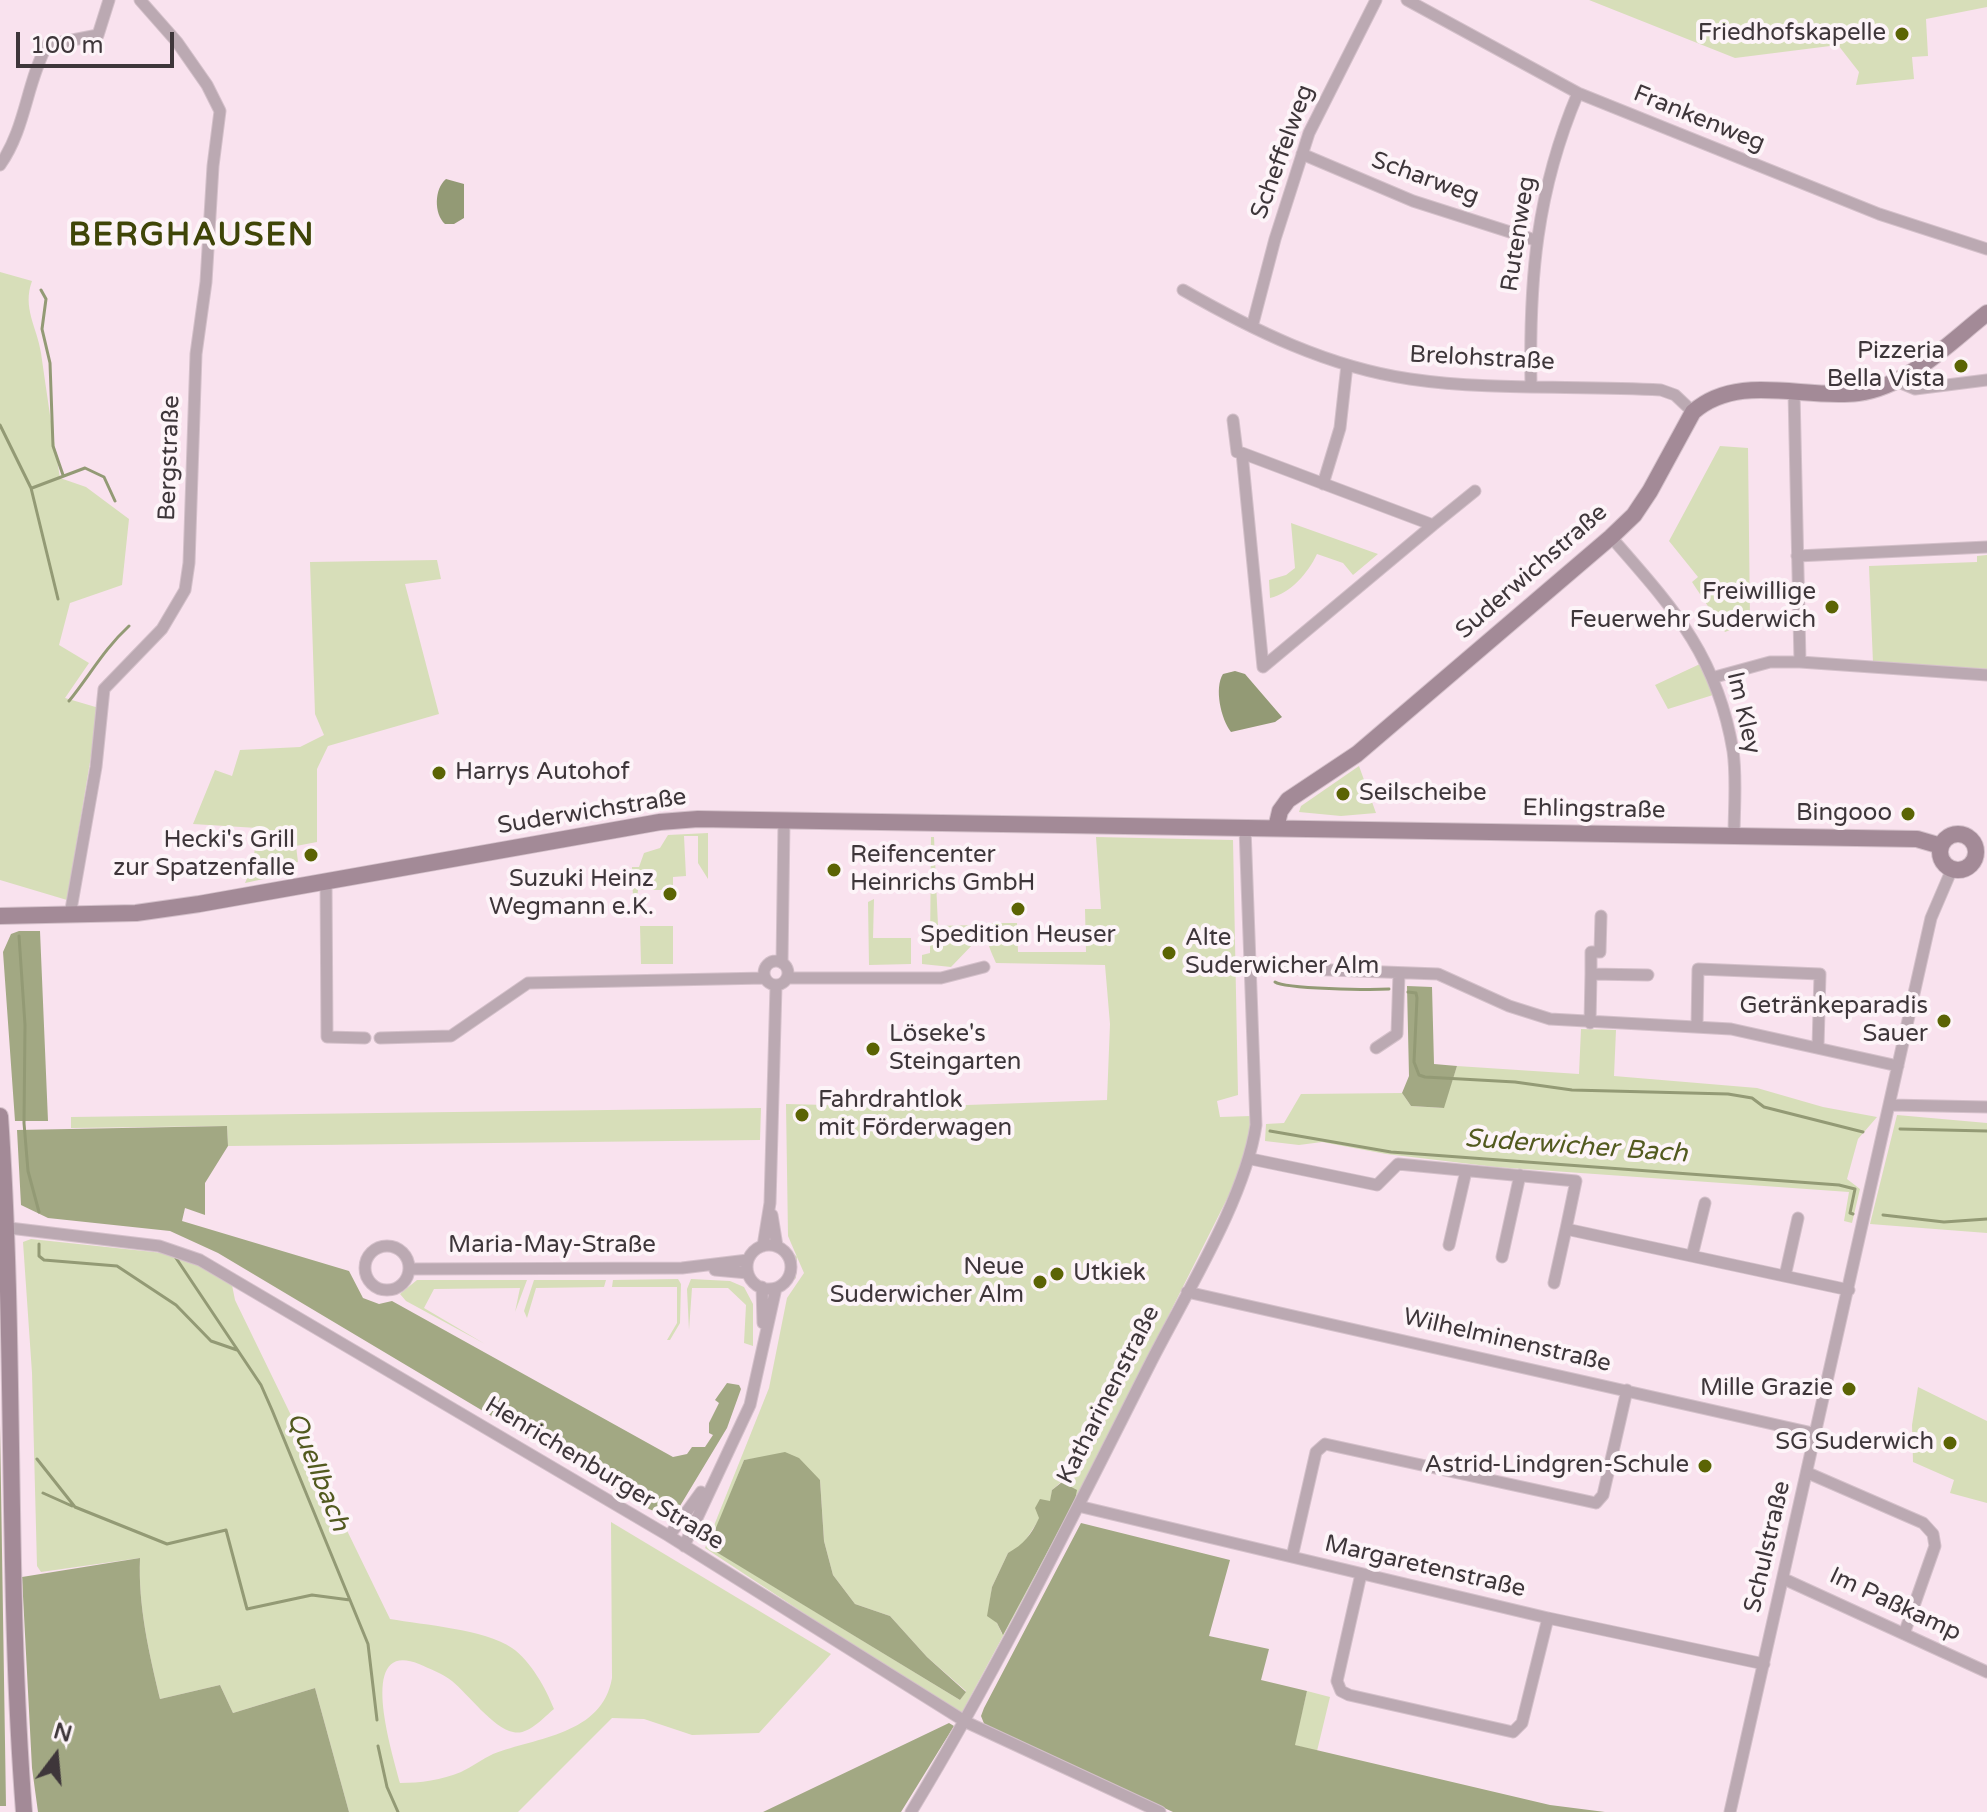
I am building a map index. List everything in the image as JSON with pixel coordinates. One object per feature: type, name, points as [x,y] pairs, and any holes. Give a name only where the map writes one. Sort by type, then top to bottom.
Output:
[{"type":"main road","points":[[1693,412],[1705,402],[1728,392],[1859,393],[1896,381],[1987,313]]},
{"type":"main road","name":"Suderwichstraße","points":[[1276,828],[1280,811],[1288,800],[1357,754],[1634,515],[1693,412]]},
{"type":"main road","name":"Suderwichstraße","points":[[0,916],[136,913],[660,822],[1245,828]]},
{"type":"main road","name":"Ehlingstraße","points":[[1245,828],[1917,839],[1941,846],[1949,837],[1962,835],[1981,846],[1968,867],[1952,869]]},
{"type":"main road","points":[[1941,846],[1944,864],[1952,869]]},
{"type":"main road","points":[[0,1116],[15,1699],[24,1812]]},
{"type":"street","points":[[0,165],[19,135],[37,65],[47,45],[98,35],[109,0]]},
{"type":"street","name":"Bergstraße","points":[[70,915],[96,767],[104,689],[162,629],[185,590],[189,563],[196,354],[206,282],[213,166],[220,111],[207,85],[177,42],[140,0]]},
{"type":"street","name":"Scheffelweg","points":[[1252,327],[1302,154],[1344,58],[1376,0]]},
{"type":"street","name":"Frankenweg","points":[[1407,0],[1578,93],[1865,209],[1987,249]]},
{"type":"street","name":"Rutenweg","points":[[1531,385],[1529,304],[1535,240],[1560,134],[1578,93]]},
{"type":"street","name":"Scharweg","points":[[1302,154],[1413,201],[1535,240]]},
{"type":"street","name":"Brelohstraße","points":[[1183,290],[1301,350],[1347,365],[1443,383],[1661,390],[1675,395],[1693,412]]},
{"type":"street","points":[[1323,484],[1340,428],[1347,365]]},
{"type":"street","points":[[1896,381],[1915,389],[1987,380]]},
{"type":"street","points":[[1794,392],[1800,662]]},
{"type":"street","points":[[1233,420],[1237,452],[1433,525]]},
{"type":"street","points":[[1242,453],[1263,667],[1475,491]]},
{"type":"street","name":"Im Kley","points":[[1611,537],[1672,608],[1715,677],[1734,754],[1734,837]]},
{"type":"street","points":[[1797,556],[1987,547]]},
{"type":"street","points":[[1715,677],[1770,662],[1987,675]]},
{"type":"street","points":[[784,822],[782,963],[787,968],[788,978]]},
{"type":"street","name":"Katharinenstraße","points":[[911,1812],[966,1722],[1187,1292],[1251,1159],[1256,1125],[1245,828]]},
{"type":"street","name":"Schulstraße","points":[[1730,1812],[1931,918],[1952,869]]},
{"type":"street","points":[[326,882],[327,1037],[365,1038]]},
{"type":"street","points":[[1590,1023],[1591,952],[1600,952],[1601,916]]},
{"type":"street","points":[[765,978],[768,964],[782,963]]},
{"type":"street","points":[[776,986],[788,978],[941,978],[984,967]]},
{"type":"street","points":[[1250,967],[1438,974],[1524,1012],[1550,1019],[1731,1029],[1898,1066]]},
{"type":"street","points":[[1697,1026],[1698,969],[1820,974],[1818,1047]]},
{"type":"street","points":[[1376,1048],[1397,1034],[1399,973]]},
{"type":"street","points":[[1591,974],[1648,975]]},
{"type":"street","points":[[380,1038],[451,1036],[528,983],[765,978],[776,986]]},
{"type":"street","points":[[763,1246],[777,1246],[784,1251],[791,1266],[786,1281],[776,1288],[762,1287],[748,1273],[748,1260],[763,1246],[770,1203],[776,986]]},
{"type":"street","points":[[1890,1105],[1987,1107]]},
{"type":"street","points":[[1251,1159],[1377,1185],[1398,1164],[1576,1181],[1554,1283]]},
{"type":"street","points":[[1449,1245],[1466,1171]]},
{"type":"street","points":[[1502,1257],[1520,1175]]},
{"type":"street","points":[[770,1203],[777,1246]]},
{"type":"street","points":[[1692,1256],[1705,1203]]},
{"type":"street","points":[[1785,1276],[1798,1218]]},
{"type":"street","name":"Henrichenburger Straße","points":[[4,1227],[159,1246],[200,1260],[669,1536],[966,1722],[1160,1812]]},
{"type":"street","points":[[1566,1229],[1849,1290]]},
{"type":"street","points":[[390,1246],[404,1254],[409,1269],[397,1288],[382,1290],[369,1282],[364,1267],[374,1249],[390,1246]]},
{"type":"street","name":"Maria-May-Straße","points":[[694,1267],[748,1260]]},
{"type":"street","name":"Maria-May-Straße","points":[[409,1269],[694,1267],[748,1273]]},
{"type":"street","points":[[762,1287],[763,1350]]},
{"type":"street","points":[[684,1546],[750,1405],[776,1288]]},
{"type":"street","name":"Wilhelminenstraße","points":[[1187,1292],[1817,1434]]},
{"type":"street","points":[[1292,1557],[1316,1452],[1325,1444],[1596,1503],[1603,1495],[1627,1390]]},
{"type":"street","points":[[669,1536],[727,1455]]},
{"type":"street","points":[[1808,1473],[1923,1523],[1933,1534],[1935,1546],[1904,1634]]},
{"type":"street","name":"Margaretenstraße","points":[[1078,1506],[1548,1618],[1764,1664]]},
{"type":"street","points":[[1361,1574],[1337,1681],[1341,1691],[1349,1695],[1513,1732],[1522,1723],[1548,1618]]},
{"type":"street","name":"Im Paßkamp","points":[[1784,1579],[1987,1672]]},
{"type":"shaded area","points":[[1589,0],[1987,0],[1987,7],[1926,19],[1928,56],[1912,57],[1914,79],[1856,85],[1859,72],[1838,45],[1735,58]]},
{"type":"shaded area","points":[[446,179],[464,184],[464,218],[454,224],[445,224],[437,208],[439,189]]},
{"type":"shaded area","points":[[0,272],[32,281],[29,309],[41,353],[60,478],[86,487],[129,519],[122,585],[70,603],[59,645],[89,663],[65,698],[99,708],[67,900],[0,880]]},
{"type":"shaded area","points":[[1720,446],[1748,448],[1750,622],[1725,632],[1692,582],[1698,577],[1669,541]]},
{"type":"shaded area","points":[[1291,523],[1378,554],[1353,575],[1343,563],[1317,554],[1298,581],[1285,592],[1270,598],[1269,580],[1286,575],[1295,568]]},
{"type":"shaded area","points":[[1987,555],[1987,669],[1873,663],[1869,566],[1977,562],[1977,556]]},
{"type":"shaded area","points":[[437,560],[441,579],[405,584],[439,714],[328,746],[317,769],[317,842],[296,846],[298,862],[280,865],[282,875],[245,883],[253,865],[257,828],[193,824],[215,770],[232,776],[240,750],[300,747],[324,735],[315,714],[310,562]]},
{"type":"shaded area","points":[[1700,664],[1713,695],[1668,709],[1655,685]]},
{"type":"shaded area","points":[[1235,671],[1245,674],[1282,717],[1275,722],[1231,732],[1222,712],[1219,687],[1223,674]]},
{"type":"shaded area","points":[[1359,766],[1376,813],[1341,816],[1299,812],[1301,806]]},
{"type":"shaded area","points":[[708,833],[708,879],[698,863],[698,836],[684,836],[686,876],[673,877],[673,890],[638,890],[637,898],[633,899],[632,867],[639,867],[644,853],[660,848],[668,835]]},
{"type":"shaded area","points":[[931,837],[934,837],[938,926],[976,925],[976,941],[951,967],[922,964],[922,955],[930,953]]},
{"type":"shaded area","name":"Neue Suderwicher Alm","points":[[1096,837],[1233,840],[1238,1095],[1217,1101],[1220,1117],[1251,1116],[1246,1161],[1074,1504],[960,1716],[705,1548],[769,1388],[787,1298],[804,1273],[788,1236],[786,1104],[911,1107],[1107,1100],[1110,1024],[1105,965],[996,963],[988,943],[989,928],[992,923],[1017,923],[1018,952],[1086,952],[1085,909],[1101,909]],"holes":[[[758,1458],[820,1480],[824,1541],[833,1575],[855,1604],[890,1616],[927,1657],[966,1691],[960,1700],[709,1547],[744,1460]],[[1061,1482],[1070,1484],[1002,1634],[997,1623],[988,1615],[992,1587],[1008,1553],[1020,1548],[1051,1501],[1052,1490]]]},
{"type":"shaded area","points":[[874,899],[873,938],[911,938],[911,964],[869,965],[868,902]]},
{"type":"shaded area","points":[[640,926],[673,926],[673,964],[641,964]]},
{"type":"shaded area","points":[[40,931],[48,1121],[15,1121],[3,952],[11,934]]},
{"type":"shaded area","points":[[1407,986],[1432,987],[1434,1064],[1457,1066],[1444,1108],[1411,1106],[1402,1093],[1409,1076]]},
{"type":"shaded area","points":[[1581,1029],[1616,1030],[1614,1076],[1757,1088],[1823,1107],[1877,1117],[1858,1139],[1847,1179],[1860,1189],[1852,1223],[1844,1221],[1849,1192],[1496,1167],[1386,1154],[1322,1142],[1299,1145],[1265,1141],[1266,1124],[1284,1123],[1301,1094],[1402,1093],[1411,1106],[1443,1108],[1457,1066],[1579,1074]]},
{"type":"shaded area","points":[[761,1108],[760,1140],[228,1146],[227,1126],[71,1128],[71,1117]]},
{"type":"shaded area","points":[[1897,1115],[1987,1123],[1987,1233],[1870,1224]]},
{"type":"shaded area","points":[[227,1126],[228,1146],[205,1183],[205,1215],[185,1208],[182,1221],[349,1271],[363,1298],[379,1304],[392,1301],[673,1457],[687,1454],[692,1447],[705,1447],[713,1435],[709,1433],[709,1423],[719,1403],[715,1400],[727,1383],[739,1385],[741,1389],[727,1428],[680,1506],[663,1513],[634,1501],[218,1253],[170,1231],[48,1218],[21,1205],[17,1130]]},
{"type":"shaded area","points":[[31,1239],[163,1253],[192,1261],[232,1285],[235,1300],[390,1619],[486,1636],[512,1648],[537,1676],[554,1709],[535,1725],[519,1733],[497,1724],[440,1673],[400,1660],[388,1668],[383,1683],[383,1703],[400,1783],[454,1775],[493,1754],[565,1731],[595,1712],[606,1697],[612,1678],[611,1522],[831,1654],[759,1733],[692,1735],[644,1719],[612,1718],[518,1812],[349,1812],[315,1688],[233,1713],[220,1685],[160,1699],[143,1611],[140,1558],[41,1572],[37,1566],[32,1373],[23,1242]]},
{"type":"shaded area","points":[[780,1240],[797,1257],[796,1278],[779,1294],[791,1281],[795,1264]]},
{"type":"shaded area","points":[[678,1279],[681,1284],[680,1323],[670,1340],[667,1340],[677,1323],[677,1287],[612,1287],[613,1280]]},
{"type":"shaded area","points":[[691,1279],[730,1281],[744,1287],[753,1304],[753,1346],[744,1343],[746,1305],[728,1288],[692,1288],[689,1330],[687,1289]]},
{"type":"shaded area","points":[[417,1280],[527,1280],[515,1312],[520,1288],[434,1289],[424,1308],[485,1344],[406,1301],[400,1294]]},
{"type":"shaded area","points":[[534,1280],[606,1280],[604,1287],[536,1288],[527,1318],[524,1311]]},
{"type":"shaded area","name":"SG Suderwich","points":[[1918,1387],[1987,1421],[1987,1503],[1950,1493],[1954,1480],[1913,1462],[1912,1425]]},
{"type":"shaded area","points":[[0,1424],[6,1806],[0,1806]]},
{"type":"shaded area","points":[[785,1452],[799,1458],[820,1480],[824,1541],[833,1575],[855,1604],[890,1616],[927,1657],[966,1692],[960,1700],[708,1547],[744,1460]]},
{"type":"shaded area","points":[[1062,1482],[1077,1490],[1075,1500],[1003,1635],[997,1623],[987,1616],[992,1587],[1008,1553],[1023,1542],[1036,1524],[1039,1518],[1035,1508],[1040,1499],[1050,1501],[1052,1490]]},
{"type":"shaded area","points":[[1081,1523],[1230,1560],[1209,1636],[1269,1649],[1261,1680],[1307,1691],[1295,1745],[1550,1805],[1605,1812],[1173,1812],[985,1726],[981,1716],[984,1708]]},
{"type":"shaded area","points":[[140,1558],[143,1611],[160,1699],[220,1685],[233,1713],[315,1688],[349,1812],[38,1812],[32,1768],[22,1577]]},
{"type":"shaded area","points":[[1307,1691],[1330,1697],[1317,1751],[1294,1745]]},
{"type":"shaded area","points":[[949,1723],[954,1726],[901,1812],[763,1812]]},
{"type":"waterway","points":[[41,290],[46,299],[42,329],[50,363],[53,446],[63,475]]},
{"type":"waterway","points":[[0,425],[31,488],[58,599]]},
{"type":"waterway","points":[[32,488],[85,468],[104,477],[115,501]]},
{"type":"waterway","points":[[69,701],[129,626]]},
{"type":"waterway","points":[[19,936],[25,1025],[24,1123],[28,1171],[39,1212]]},
{"type":"waterway","name":"Suderwicher Bach","points":[[1275,982],[1311,988],[1389,989]]},
{"type":"waterway","name":"Suderwicher Bach","points":[[1408,992],[1416,993],[1417,998],[1414,1062],[1419,1075],[1425,1077],[1515,1082],[1572,1090],[1728,1094],[1752,1098],[1764,1107],[1863,1132]]},
{"type":"waterway","name":"Suderwicher Bach","points":[[1900,1129],[1987,1131]]},
{"type":"waterway","name":"Suderwicher Bach","points":[[1270,1131],[1391,1152],[1839,1185],[1855,1189],[1850,1213],[1853,1214]]},
{"type":"waterway","name":"Suderwicher Bach","points":[[1883,1215],[1944,1222],[1987,1219]]},
{"type":"waterway","points":[[39,1244],[39,1256],[44,1260],[117,1266],[176,1305],[211,1341],[237,1350]]},
{"type":"waterway","name":"Quellbach","points":[[176,1258],[261,1385],[272,1410],[368,1644],[377,1720]]},
{"type":"waterway","points":[[37,1459],[75,1507],[167,1544],[226,1530],[247,1609],[312,1595],[350,1600]]},
{"type":"waterway","points":[[43,1493],[72,1506]]},
{"type":"waterway","name":"Quellbach","points":[[378,1746],[387,1787],[398,1812]]},
{"type":"place","name":"Friedhofskapelle","points":[[1902,34]]},
{"type":"place","name":"Pizzeria Bella Vista","points":[[1961,366]]},
{"type":"place","name":"Freiwillige Feuerwehr Suderwich","points":[[1832,607]]},
{"type":"place","name":"Harrys Autohof","points":[[439,773]]},
{"type":"place","name":"Seilscheibe","points":[[1343,794]]},
{"type":"place","name":"Bingooo","points":[[1908,814]]},
{"type":"place","name":"Hecki's Grill zur Spatzenfalle","points":[[311,855]]},
{"type":"place","name":"Reifencenter Heinrichs GmbH","points":[[834,870]]},
{"type":"place","name":"Suzuki Heinz Wegmann e.K.","points":[[670,894]]},
{"type":"place","name":"Spedition Heuser","points":[[1018,909]]},
{"type":"place","name":"Alte Suderwicher Alm","points":[[1169,953]]},
{"type":"place","name":"Getränkeparadis Sauer","points":[[1944,1021]]},
{"type":"place","name":"Löseke's Steingarten","points":[[873,1049]]},
{"type":"place","name":"Fahrdrahtlok mit Förderwagen","points":[[802,1115]]},
{"type":"place","name":"Utkiek","points":[[1057,1274]]},
{"type":"place","name":"Neue Suderwicher Alm","points":[[1040,1282]]},
{"type":"place","name":"Mille Grazie","points":[[1849,1389]]},
{"type":"place","name":"SG Suderwich","points":[[1950,1443]]},
{"type":"place","name":"Astrid-Lindgren-Schule","points":[[1705,1466]]},
{"type":"district","name":"BERGHAUSEN","points":[[192,237]]}]
